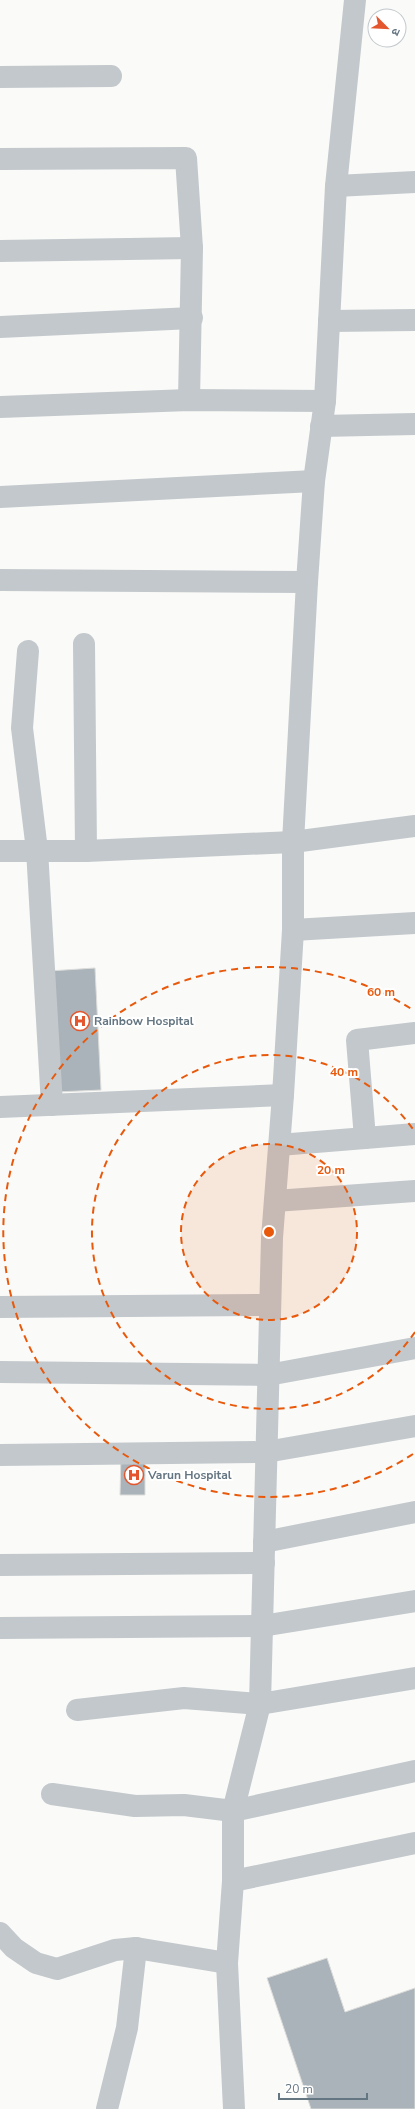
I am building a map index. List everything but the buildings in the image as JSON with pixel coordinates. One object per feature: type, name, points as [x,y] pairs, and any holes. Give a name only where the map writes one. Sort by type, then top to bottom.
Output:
[{"type":"street","points":[[234,2109],[226,1962],[233,1881],[233,1811],[260,1704],[270,1305],[292,930],[293,842],[307,582],[314,481],[325,401],[336,186],[356,0]]},
{"type":"street","points":[[0,77],[111,76]]},
{"type":"street","points":[[0,159],[186,158],[192,248],[192,318],[189,400]]},
{"type":"street","points":[[336,186],[415,182]]},
{"type":"street","points":[[0,251],[192,248]]},
{"type":"street","points":[[0,327],[192,318]]},
{"type":"street","points":[[329,321],[415,320]]},
{"type":"street","points":[[0,407],[189,400],[325,401]]},
{"type":"street","points":[[321,426],[415,424]]},
{"type":"street","points":[[0,497],[314,481]]},
{"type":"street","points":[[0,580],[307,582]]},
{"type":"street","points":[[84,644],[86,852]]},
{"type":"street","points":[[28,650],[22,728],[37,850],[52,1105]]},
{"type":"street","points":[[0,851],[37,850],[86,852],[293,842],[415,826]]},
{"type":"street","points":[[292,930],[415,923]]},
{"type":"street","points":[[365,1138],[357,1040],[415,1033]]},
{"type":"street","points":[[0,1107],[283,1095]]},
{"type":"street","points":[[279,1145],[415,1134]]},
{"type":"street","points":[[275,1201],[415,1191]]},
{"type":"street","points":[[0,1307],[270,1305]]},
{"type":"street","points":[[0,1372],[268,1375],[415,1348]]},
{"type":"street","points":[[0,1455],[266,1452],[415,1426]]},
{"type":"street","points":[[0,1565],[264,1553],[415,1512]]},
{"type":"street","points":[[0,1628],[262,1626],[415,1601]]},
{"type":"street","points":[[77,1710],[184,1698],[260,1704],[415,1678]]},
{"type":"street","points":[[52,1794],[134,1806],[184,1805],[233,1811],[415,1771]]},
{"type":"street","points":[[233,1881],[415,1843]]},
{"type":"street","points":[[0,1933],[14,1948],[36,1963],[57,1969],[115,1950],[136,1948],[226,1962]]},
{"type":"street","points":[[107,2109],[127,2028],[136,1948]]},
{"type":"place","name":"Rainbow Hospital","points":[[80,1021]]},
{"type":"place","name":"Varun Hospital","points":[[134,1475]]}]
